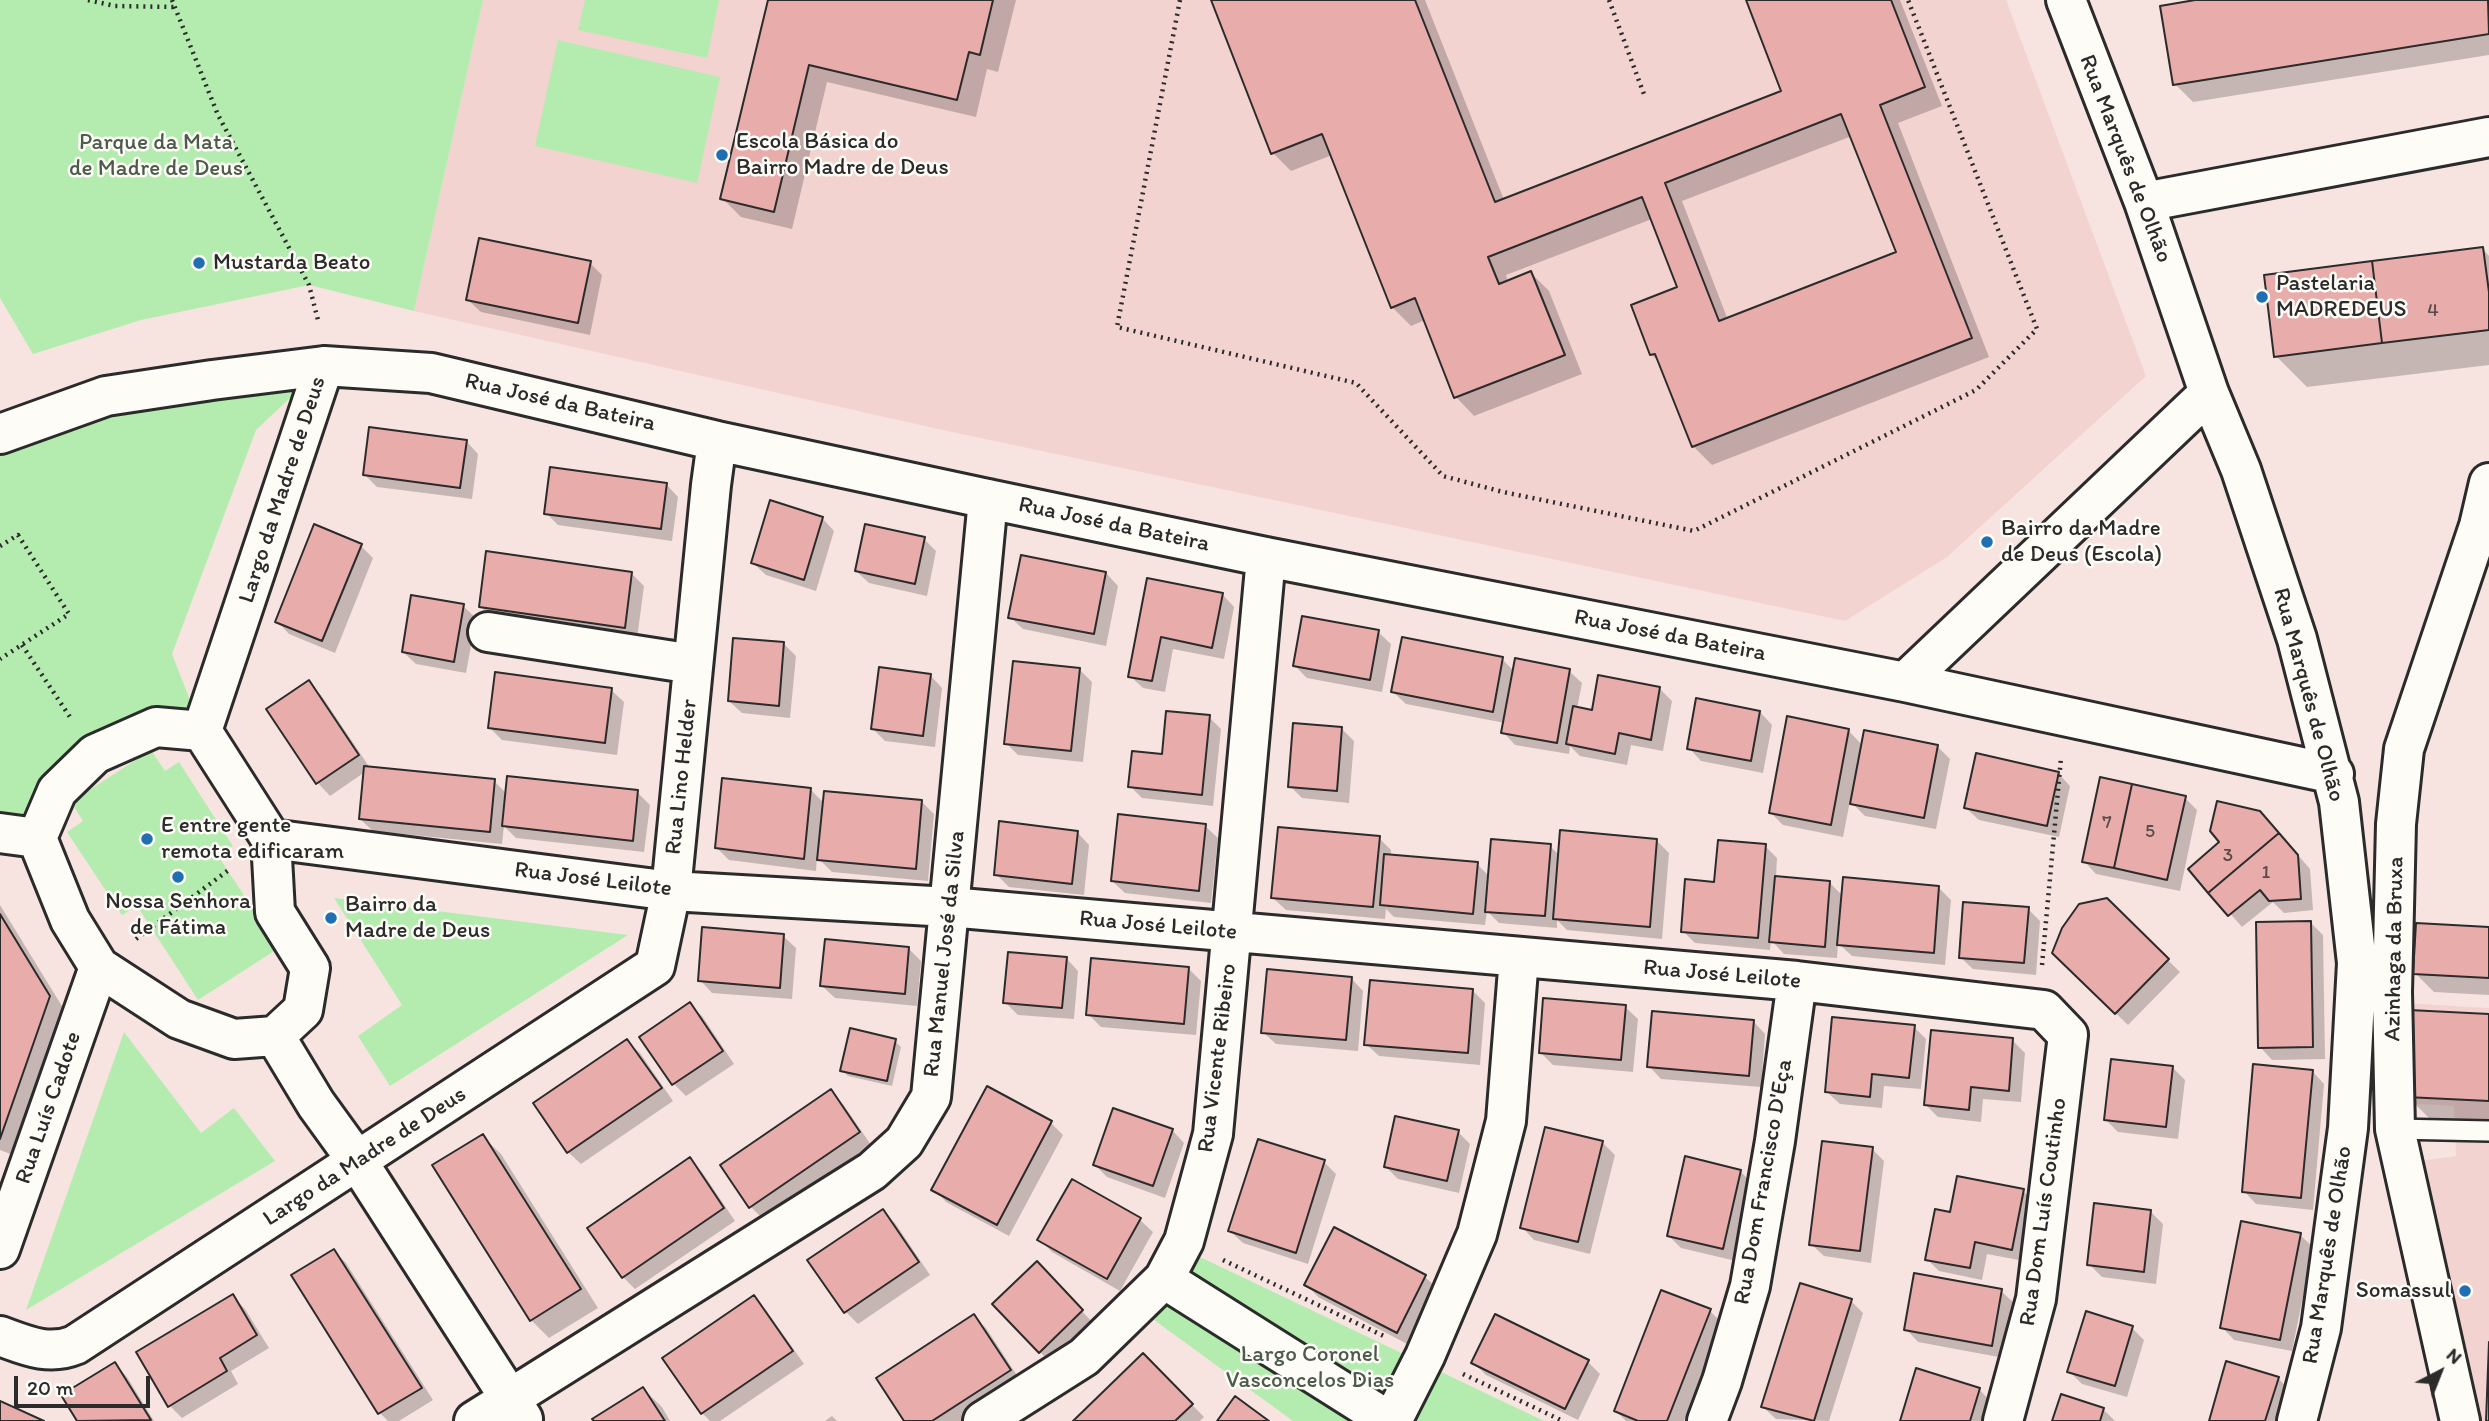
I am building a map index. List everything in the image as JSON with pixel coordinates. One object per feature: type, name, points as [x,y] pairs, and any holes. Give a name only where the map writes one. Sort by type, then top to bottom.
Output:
[{"type":"street","name":"Rua Marquês de Olhão","points":[[2066,0],[2144,202],[2209,393],[2241,470],[2297,639],[2339,802],[2357,963],[2348,1128],[2321,1328],[2297,1421]]},
{"type":"street","points":[[2144,202],[2489,137]]},
{"type":"street","name":"Largo da Madre de Deus","points":[[0,434],[106,396],[324,366],[202,731]]},
{"type":"street","name":"Rua José da Bateira","points":[[324,366],[431,373],[717,440],[988,499],[1266,557],[1905,682],[2333,774]]},
{"type":"street","points":[[1905,682],[2209,393]]},
{"type":"street","name":"Rua Lino Helder","points":[[671,891],[710,485],[717,440]]},
{"type":"street","name":"Azinhaga da Bruxa","points":[[2460,1421],[2395,1129],[2396,824],[2404,749],[2484,533],[2489,483]]},
{"type":"street","name":"Rua Manuel José da Silva","points":[[474,1421],[517,1410],[872,1171],[904,1142],[931,1097],[988,499]]},
{"type":"street","name":"Rua Vicente Ribeiro","points":[[983,1421],[1084,1357],[1164,1279],[1184,1241],[1213,1134],[1266,557]]},
{"type":"street","points":[[488,632],[693,664]]},
{"type":"street","points":[[156,727],[202,731],[271,839],[275,912],[310,968],[303,1010],[275,1036],[234,1039],[179,1019],[99,967],[70,920],[37,838],[57,791],[95,754],[156,727]]},
{"type":"street","points":[[0,833],[37,838]]},
{"type":"street","name":"Rua José Leilote","points":[[271,839],[671,891],[949,907],[1797,981],[2044,1010]]},
{"type":"street","name":"Largo da Madre de Deus","points":[[0,1336],[46,1350],[64,1350],[75,1345],[656,966],[671,891]]},
{"type":"street","points":[[1164,1279],[1390,1421],[1425,1356],[1477,1234],[1506,1121],[1519,957]]},
{"type":"street","name":"Rua Luís Cadote","points":[[0,1249],[99,967]]},
{"type":"street","name":"Rua Dom Francisco D'Eça","points":[[1707,1421],[1722,1381],[1750,1286],[1797,981]]},
{"type":"street","name":"Rua Dom Luís Coutinho","points":[[2003,1421],[2036,1299],[2068,1035],[2044,1010]]},
{"type":"street","points":[[275,1036],[316,1104],[358,1162],[517,1410]]},
{"type":"street","points":[[2348,1128],[2395,1129]]},
{"type":"lane","points":[[2395,1129],[2489,1131]]},
{"type":"path","points":[[88,0],[115,6],[174,7]]},
{"type":"path","points":[[172,0],[218,115],[309,285],[322,332],[324,366]]},
{"type":"path","points":[[1180,0],[1117,327],[1356,383],[1443,476],[1503,492],[1694,531],[1976,390],[2037,329],[1908,0]]},
{"type":"path","points":[[1609,0],[1645,97]]},
{"type":"path","points":[[0,546],[18,535],[69,614],[0,659]]},
{"type":"path","points":[[22,645],[95,754]]},
{"type":"path","points":[[2044,1010],[2041,973],[2064,715]]},
{"type":"path","points":[[99,967],[271,839]]},
{"type":"path","points":[[1184,1241],[1563,1421]]},
{"type":"shaded area","points":[[483,0],[2006,0],[2146,376],[1947,557],[1845,621],[938,429],[414,311]]},
{"type":"shaded area","name":"Somassul","points":[[2402,1003],[2489,1008],[2489,1421],[2471,1421],[2413,1162],[2456,1156],[2454,1106],[2399,1103]]},
{"type":"green space","name":"Parque da Mata de Madre de Deus","points":[[0,0],[483,0],[414,311],[309,285],[141,320],[33,354],[0,298]]},
{"type":"green space","points":[[585,0],[719,0],[707,58],[578,30]]},
{"type":"green space","points":[[558,40],[720,77],[697,183],[535,146]]},
{"type":"green space","points":[[324,366],[256,430],[172,654],[202,731],[95,754],[37,838],[0,833],[0,439]]},
{"type":"green space","points":[[151,750],[165,771],[179,762],[233,846],[218,856],[279,948],[198,1000],[137,906],[122,915],[67,832],[83,821],[71,802]]},
{"type":"green space","points":[[334,898],[628,935],[390,1086],[358,1036],[402,1005]]},
{"type":"green space","points":[[124,1032],[201,1133],[234,1108],[275,1161],[26,1310]]},
{"type":"green space","name":"Largo Coronel Vasconcelos Dias","points":[[1198,1256],[1544,1421],[1293,1421],[1154,1320]]},
{"type":"building","points":[[768,0],[993,0],[980,55],[969,52],[957,100],[809,65],[774,212],[720,199]]},
{"type":"building","points":[[1211,0],[1415,0],[1495,202],[1781,91],[1746,0],[1891,0],[1925,87],[1880,105],[1972,338],[1692,447],[1655,354],[1650,355],[1631,305],[1677,287],[1642,197],[1488,257],[1499,284],[1531,271],[1565,355],[1454,398],[1415,298],[1391,308],[1322,134],[1271,154]],"holes":[[[1841,114],[1896,252],[1719,321],[1665,183]]]},
{"type":"building","points":[[2195,0],[2488,0],[2489,34],[2173,85],[2160,6]]},
{"type":"building","points":[[479,238],[591,261],[578,323],[466,300]]},
{"type":"building","points":[[2483,247],[2489,292],[2489,330],[2382,343],[2372,261]]},
{"type":"building","points":[[2372,261],[2382,343],[2274,357],[2264,275]]},
{"type":"building","points":[[369,427],[467,440],[460,488],[363,475]]},
{"type":"building","points":[[550,467],[667,483],[661,529],[544,514]]},
{"type":"building","points":[[770,500],[823,517],[804,580],[751,563]]},
{"type":"building","points":[[314,524],[362,544],[322,641],[275,622]]},
{"type":"building","points":[[865,524],[925,537],[915,584],[855,571]]},
{"type":"building","points":[[486,551],[632,572],[625,628],[479,607]]},
{"type":"building","points":[[1021,555],[1106,572],[1094,634],[1008,618]]},
{"type":"building","points":[[1147,578],[1223,593],[1212,648],[1161,637],[1152,681],[1128,677]]},
{"type":"building","points":[[411,595],[464,604],[454,662],[402,652]]},
{"type":"building","points":[[1302,616],[1379,630],[1370,680],[1293,666]]},
{"type":"building","points":[[1402,637],[1503,657],[1493,712],[1391,692]]},
{"type":"building","points":[[733,638],[784,642],[779,706],[728,701]]},
{"type":"building","points":[[1515,658],[1570,669],[1557,743],[1501,733]]},
{"type":"building","points":[[1013,661],[1080,668],[1071,751],[1004,744]]},
{"type":"building","points":[[879,667],[931,674],[923,736],[871,729]]},
{"type":"building","points":[[495,672],[612,688],[605,743],[488,728]]},
{"type":"building","points":[[1598,675],[1660,687],[1651,740],[1619,733],[1615,754],[1566,744],[1573,706],[1592,710]]},
{"type":"building","points":[[309,680],[359,755],[316,784],[266,709]]},
{"type":"building","points":[[1696,698],[1760,711],[1751,761],[1687,749]]},
{"type":"building","points":[[1166,711],[1210,715],[1202,795],[1128,787],[1132,751],[1162,754]]},
{"type":"building","points":[[1787,716],[1849,729],[1831,825],[1769,813]]},
{"type":"building","points":[[1293,723],[1342,727],[1337,791],[1288,787]]},
{"type":"building","points":[[1864,730],[1938,745],[1924,818],[1850,804]]},
{"type":"building","points":[[1976,753],[2059,772],[2047,826],[1964,808]]},
{"type":"building","points":[[364,766],[495,779],[490,832],[359,819]]},
{"type":"building","points":[[507,776],[638,790],[633,841],[502,826]]},
{"type":"building","points":[[2100,777],[2132,784],[2114,868],[2082,862]]},
{"type":"building","points":[[722,778],[811,788],[804,859],[715,848]]},
{"type":"building","points":[[2132,784],[2186,796],[2167,880],[2114,868]]},
{"type":"building","points":[[824,791],[922,800],[916,869],[817,860]]},
{"type":"building","points":[[2217,801],[2260,811],[2279,833],[2208,893],[2188,869],[2219,842],[2210,831]]},
{"type":"building","points":[[1118,814],[1206,824],[1199,891],[1111,881]]},
{"type":"building","points":[[999,821],[1078,831],[1072,884],[994,875]]},
{"type":"building","points":[[1278,827],[1380,836],[1373,907],[1271,898]]},
{"type":"building","points":[[1560,830],[1657,839],[1650,927],[1553,919]]},
{"type":"building","points":[[2279,833],[2298,855],[2301,899],[2269,901],[2260,890],[2228,916],[2208,893]]},
{"type":"building","points":[[1491,839],[1551,844],[1545,916],[1485,912]]},
{"type":"building","points":[[1718,840],[1766,844],[1758,938],[1681,932],[1685,879],[1714,882]]},
{"type":"building","points":[[1384,854],[1478,862],[1473,914],[1380,905]]},
{"type":"building","points":[[1775,876],[1830,881],[1825,947],[1769,942]]},
{"type":"building","points":[[1843,877],[1939,886],[1934,953],[1837,945]]},
{"type":"building","points":[[2107,898],[2169,959],[2115,1014],[2052,953],[2062,928],[2079,904]]},
{"type":"building","points":[[1963,902],[2029,907],[2024,963],[1959,958]]},
{"type":"building","points":[[0,914],[50,996],[0,1139]]},
{"type":"building","points":[[2311,921],[2313,1047],[2258,1048],[2256,922]]},
{"type":"building","points":[[2416,923],[2489,927],[2489,978],[2413,974]]},
{"type":"building","points":[[702,927],[784,934],[780,988],[698,981]]},
{"type":"building","points":[[825,939],[909,947],[905,994],[820,986]]},
{"type":"building","points":[[1008,952],[1067,957],[1062,1008],[1003,1003]]},
{"type":"building","points":[[1091,958],[1189,967],[1184,1024],[1086,1015]]},
{"type":"building","points":[[1267,969],[1352,977],[1346,1040],[1261,1033]]},
{"type":"building","points":[[1370,980],[1473,989],[1468,1053],[1364,1045]]},
{"type":"building","points":[[1543,998],[1626,1005],[1621,1060],[1539,1053]]},
{"type":"building","points":[[690,1002],[723,1051],[672,1085],[639,1037]]},
{"type":"building","points":[[2409,1010],[2489,1014],[2489,1101],[2406,1097]]},
{"type":"building","points":[[1652,1011],[1754,1020],[1749,1076],[1647,1067]]},
{"type":"building","points":[[1832,1017],[1915,1025],[1909,1078],[1872,1074],[1870,1097],[1825,1092]]},
{"type":"building","points":[[850,1028],[896,1039],[887,1081],[840,1071]]},
{"type":"building","points":[[1931,1030],[2013,1038],[2009,1091],[1971,1087],[1969,1110],[1924,1105]]},
{"type":"building","points":[[627,1039],[662,1088],[567,1153],[533,1103]]},
{"type":"building","points":[[2111,1059],[2173,1066],[2166,1127],[2104,1120]]},
{"type":"building","points":[[2253,1064],[2313,1070],[2301,1198],[2242,1192]]},
{"type":"building","points":[[987,1086],[1052,1121],[997,1225],[931,1190]]},
{"type":"building","points":[[831,1089],[860,1132],[749,1208],[720,1165]]},
{"type":"building","points":[[1113,1108],[1173,1129],[1153,1186],[1093,1165]]},
{"type":"building","points":[[1395,1116],[1459,1130],[1447,1181],[1384,1167]]},
{"type":"building","points":[[1545,1127],[1603,1141],[1578,1242],[1520,1228]]},
{"type":"building","points":[[483,1134],[581,1289],[530,1321],[432,1165]]},
{"type":"building","points":[[1258,1139],[1325,1160],[1296,1253],[1228,1231]]},
{"type":"building","points":[[1822,1141],[1873,1147],[1860,1251],[1809,1245]]},
{"type":"building","points":[[1685,1156],[1741,1170],[1723,1249],[1667,1236]]},
{"type":"building","points":[[690,1157],[724,1208],[622,1278],[587,1228]]},
{"type":"building","points":[[1957,1176],[2024,1189],[2012,1250],[1975,1242],[1970,1268],[1925,1260],[1935,1209],[1950,1212]]},
{"type":"building","points":[[1072,1179],[1141,1218],[1107,1279],[1037,1240]]},
{"type":"building","points":[[2094,1203],[2151,1210],[2144,1272],[2087,1265]]},
{"type":"building","points":[[883,1209],[919,1262],[844,1313],[807,1260]]},
{"type":"building","points":[[2241,1221],[2301,1233],[2280,1340],[2220,1328]]},
{"type":"building","points":[[1334,1227],[1426,1275],[1397,1333],[1304,1285]]},
{"type":"building","points":[[334,1249],[422,1388],[378,1414],[291,1275]]},
{"type":"building","points":[[1037,1261],[1083,1310],[1039,1353],[992,1304]]},
{"type":"building","points":[[1914,1273],[2002,1289],[1992,1346],[1904,1330]]},
{"type":"building","points":[[1800,1283],[1852,1299],[1814,1421],[1761,1407]]},
{"type":"building","points":[[1661,1290],[1711,1309],[1667,1421],[1638,1421],[1614,1411]]},
{"type":"building","points":[[233,1294],[257,1335],[220,1358],[227,1371],[168,1407],[136,1352]]},
{"type":"building","points":[[754,1295],[793,1351],[701,1414],[662,1358]]},
{"type":"building","points":[[2086,1311],[2133,1326],[2115,1386],[2067,1372]]},
{"type":"building","points":[[974,1314],[1011,1370],[932,1421],[904,1421],[876,1378]]},
{"type":"building","points":[[1495,1314],[1589,1360],[1565,1409],[1471,1363]]},
{"type":"building","points":[[2489,1342],[2489,1421],[2486,1421]]},
{"type":"building","points":[[1143,1353],[1193,1404],[1175,1421],[1073,1421]]},
{"type":"building","points":[[2226,1361],[2279,1377],[2265,1421],[2209,1421]]},
{"type":"building","points":[[115,1362],[151,1420],[77,1421],[61,1395]]},
{"type":"building","points":[[1916,1368],[1980,1388],[1970,1421],[1900,1421]]},
{"type":"building","points":[[643,1387],[665,1421],[592,1419]]},
{"type":"building","points":[[2061,1394],[2104,1408],[2100,1421],[2052,1421]]},
{"type":"building","points":[[1235,1396],[1269,1421],[1217,1421]]},
{"type":"building","points":[[0,1401],[44,1421],[0,1421]]},
{"type":"place","name":"Escola Básica do Bairro Madre de Deus","points":[[722,155]]},
{"type":"place","name":"Mustarda Beato","points":[[199,263]]},
{"type":"place","name":"Pastelaria MADREDEUS","points":[[2262,297]]},
{"type":"place","name":"Bairro da Madre de Deus (Escola)","points":[[1987,542]]},
{"type":"place","name":"E entre gente remota edificaram","points":[[147,839]]},
{"type":"place","name":"Nossa Senhora de Fátima","points":[[178,877]]},
{"type":"place","name":"Bairro da Madre de Deus","points":[[331,918]]},
{"type":"place","name":"Somassul","points":[[2465,1291]]}]
